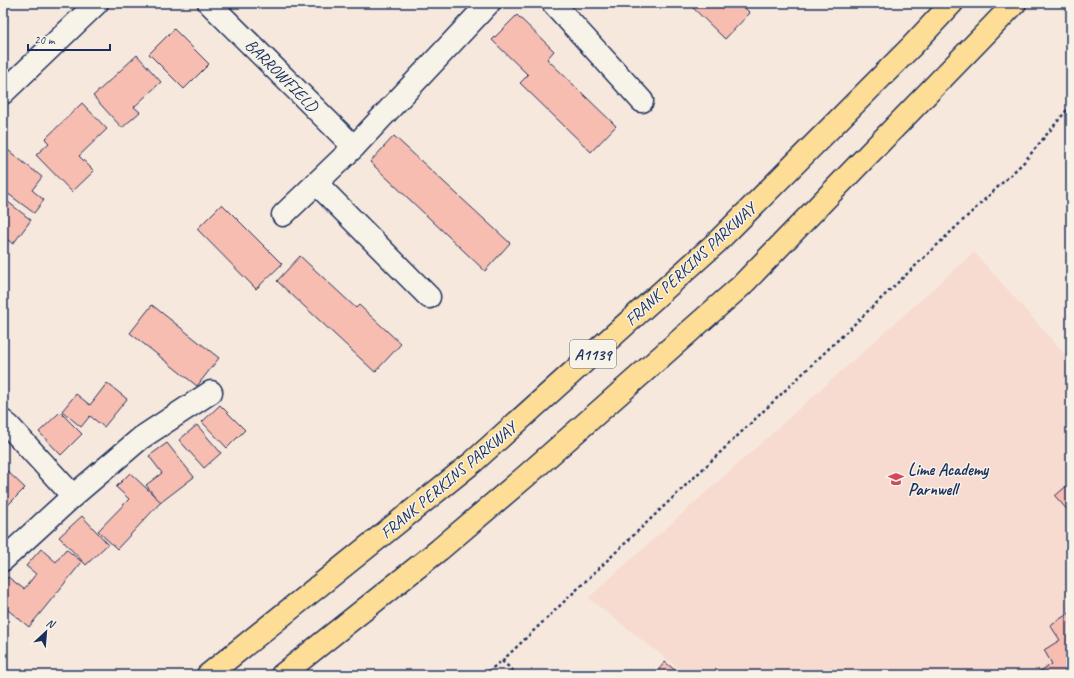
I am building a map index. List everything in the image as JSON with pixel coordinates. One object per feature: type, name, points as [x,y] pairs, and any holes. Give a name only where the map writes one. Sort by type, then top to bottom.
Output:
[{"type":"highway","name":"FRANK PERKINS PARKWAY","points":[[208,675],[473,462],[717,242],[911,47],[952,3]]},
{"type":"highway","name":"A1139","points":[[282,675],[439,550],[741,286],[1016,3]]},
{"type":"street","points":[[3,93],[98,3]]},
{"type":"street","name":"BARROWFIELD","points":[[209,3],[354,147]]},
{"type":"street","points":[[284,215],[354,147],[489,3]]},
{"type":"street","points":[[553,3],[642,101]]},
{"type":"street","points":[[317,184],[429,297]]},
{"type":"street","points":[[3,560],[73,496],[140,438],[211,392]]},
{"type":"street","points":[[3,420],[73,496]]},
{"type":"path","points":[[482,675],[502,661],[1024,162],[1071,105]]},
{"type":"path","points":[[502,661],[518,675]]},
{"type":"shaded area","name":"Lime Academy Parnwell","points":[[974,252],[1071,361],[1071,675],[687,675],[588,598]]},
{"type":"building","points":[[688,3],[740,3],[750,13],[725,39]]},
{"type":"building","points":[[517,15],[554,51],[547,59],[616,126],[591,152],[520,83],[528,75],[492,40]]},
{"type":"building","points":[[174,29],[209,64],[184,89],[149,54]]},
{"type":"building","points":[[137,55],[161,82],[134,107],[140,112],[122,128],[93,96]]},
{"type":"building","points":[[82,103],[107,129],[79,156],[94,171],[72,192],[36,155],[49,143],[45,139]]},
{"type":"building","points":[[394,136],[510,243],[485,271],[370,162]]},
{"type":"building","points":[[4,147],[42,177],[32,190],[44,200],[34,213],[3,190]]},
{"type":"building","points":[[3,198],[31,220],[13,244],[3,236]]},
{"type":"building","points":[[222,204],[282,264],[256,289],[197,229]]},
{"type":"building","points":[[300,256],[356,308],[359,305],[401,344],[375,372],[277,281]]},
{"type":"building","points":[[152,305],[219,358],[197,386],[130,333]]},
{"type":"building","points":[[107,383],[127,399],[104,427],[90,416],[81,427],[62,411],[76,394],[90,405]]},
{"type":"building","points":[[220,405],[245,430],[227,448],[202,422]]},
{"type":"building","points":[[60,412],[82,434],[61,455],[39,432]]},
{"type":"building","points":[[197,425],[221,453],[204,468],[179,440]]},
{"type":"building","points":[[167,443],[194,477],[160,503],[146,485],[162,473],[149,456]]},
{"type":"building","points":[[3,467],[25,488],[3,510]]},
{"type":"building","points":[[130,473],[161,502],[117,549],[98,531],[129,499],[116,487]]},
{"type":"building","points":[[1071,482],[1071,514],[1055,496]]},
{"type":"building","points":[[82,516],[108,544],[86,565],[59,537]]},
{"type":"building","points":[[41,549],[56,562],[66,549],[82,562],[29,627],[3,606],[3,583],[8,577],[24,589],[36,574],[26,566]]},
{"type":"building","points":[[1071,612],[1071,675],[1034,675],[1052,664],[1044,650],[1060,640],[1050,625]]},
{"type":"building","points":[[665,662],[681,675],[654,675]]},
{"type":"building","points":[[3,665],[13,675],[3,675]]},
{"type":"place","name":"Lime Academy Parnwell","points":[[896,479]]}]
